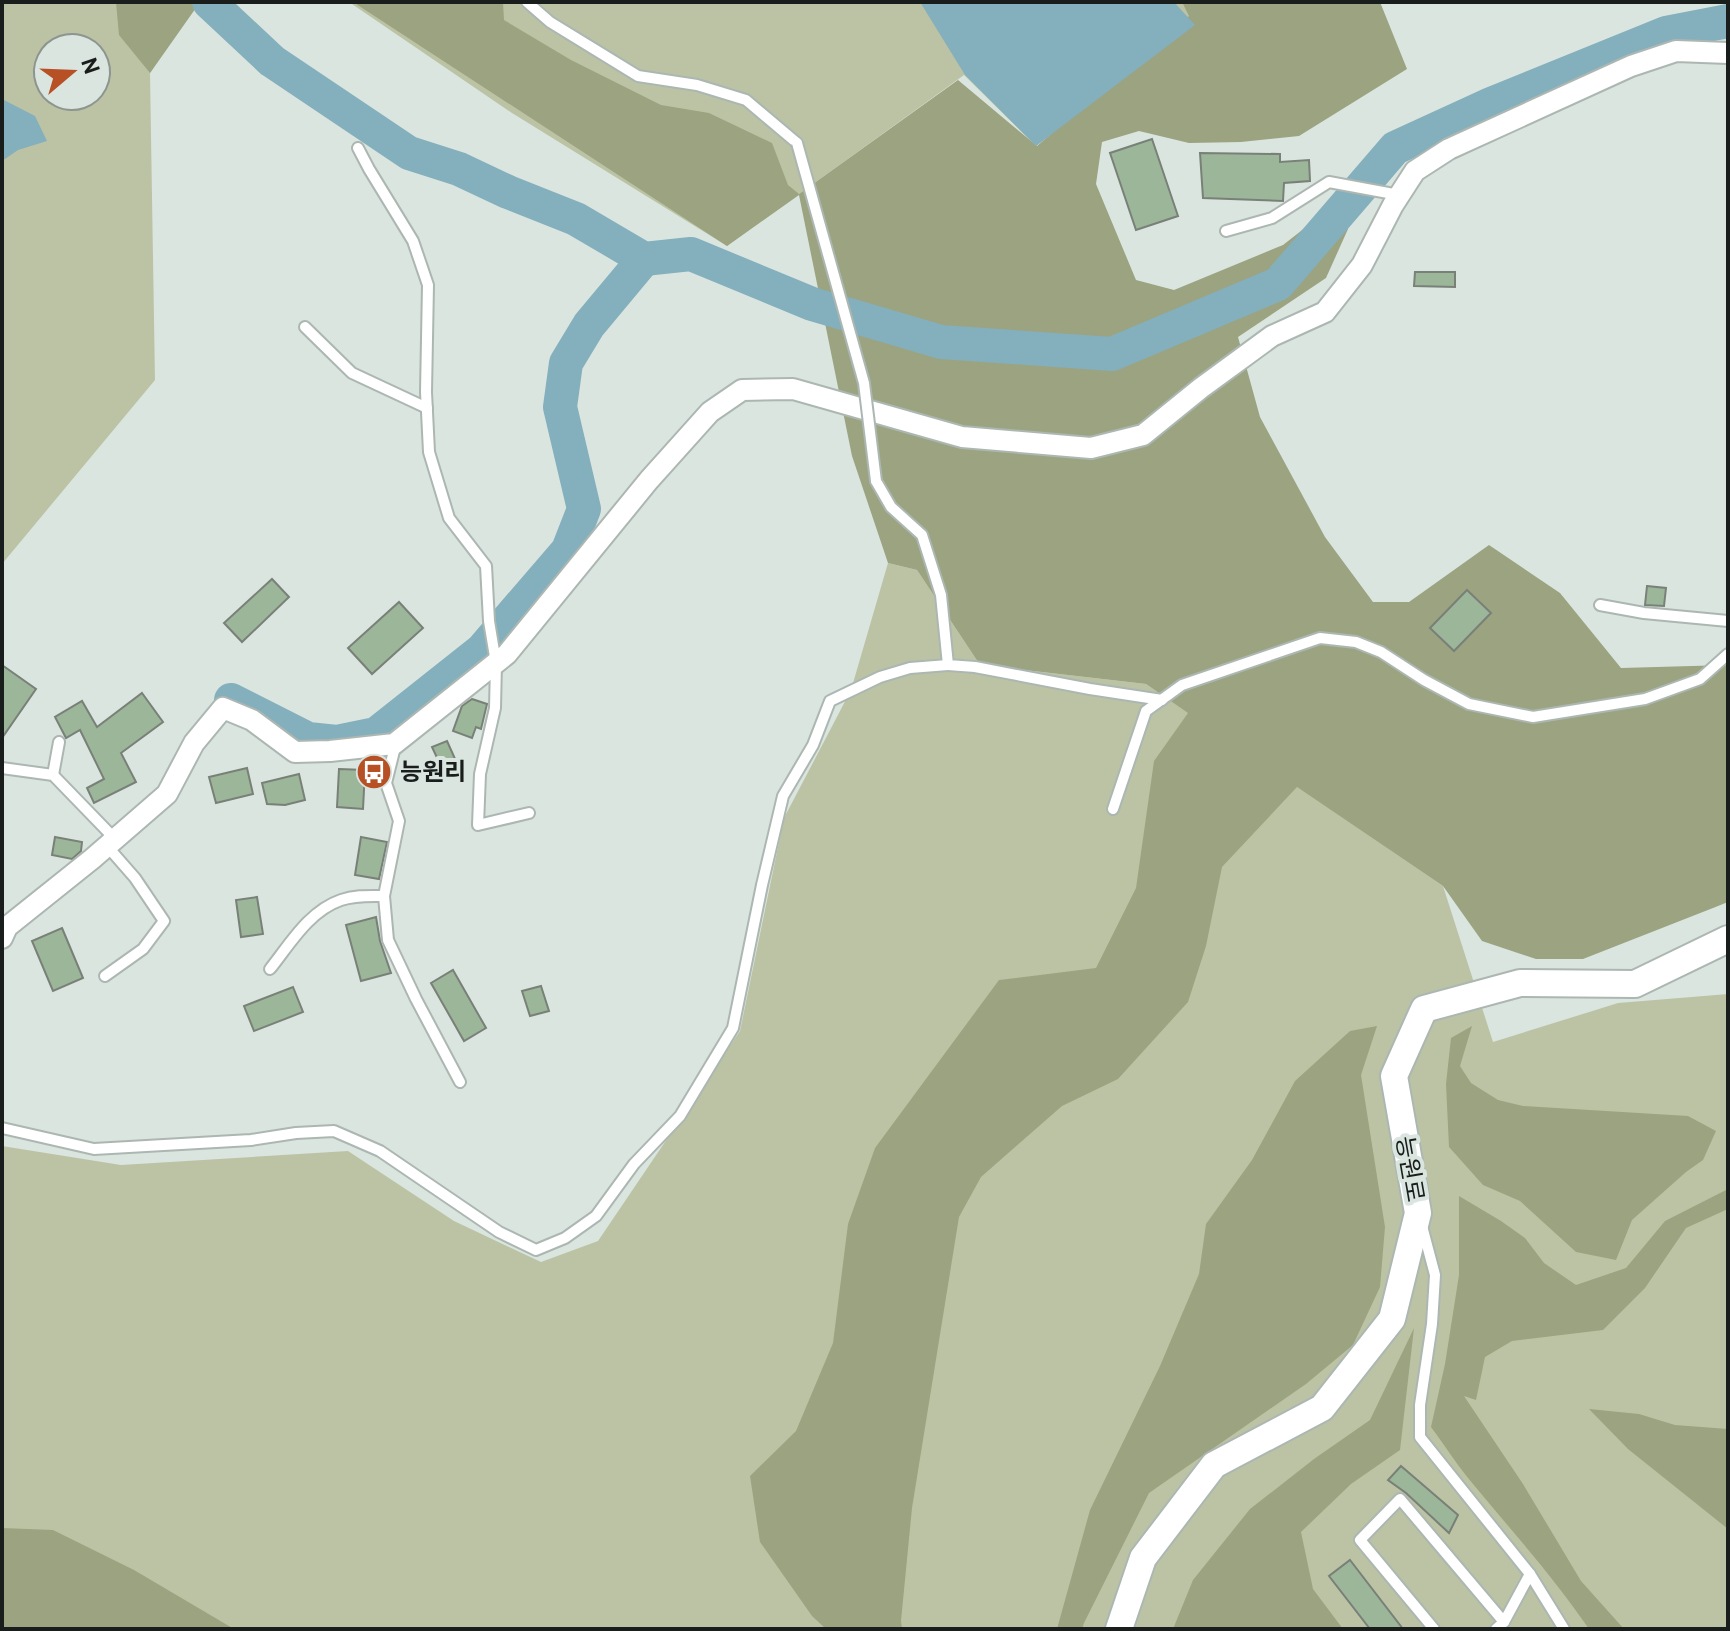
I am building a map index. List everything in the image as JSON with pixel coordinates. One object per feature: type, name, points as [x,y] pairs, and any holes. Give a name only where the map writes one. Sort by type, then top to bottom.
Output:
[{"type":"street","points":[[2,938],[7,927],[167,794],[194,743],[223,708],[252,720],[295,752],[394,744],[507,654],[649,480],[710,412],[742,390],[793,389],[962,437],[1091,448],[1143,435],[1272,336],[1325,312],[1362,265],[1415,171],[1449,149],[1631,66],[1676,51],[1728,53]]},
{"type":"street","name":"능원로","points":[[1119,1629],[1143,1558],[1214,1465],[1322,1408],[1392,1319],[1418,1213],[1394,1076],[1424,1009],[1520,983],[1635,984],[1728,939]]},
{"type":"lane","points":[[527,2],[550,22],[638,76],[697,85],[746,100],[797,143],[864,383],[876,481],[891,507],[922,535],[941,595],[948,665]]},
{"type":"lane","points":[[358,148],[413,241],[428,285],[429,452],[449,518],[486,566],[489,621],[496,663],[495,708],[480,774],[478,825],[529,813]]},
{"type":"lane","points":[[1226,231],[1272,218],[1329,182],[1399,195]]},
{"type":"lane","points":[[305,327],[352,373],[427,408]]},
{"type":"lane","points":[[1600,605],[1644,613],[1728,621]]},
{"type":"lane","points":[[1113,809],[1146,711],[1182,685],[1320,638],[1356,642],[1381,652],[1469,704],[1533,717],[1645,699],[1700,679],[1728,654]]},
{"type":"lane","points":[[2,1128],[94,1149],[251,1140],[334,1131],[380,1151],[499,1232],[536,1250],[565,1238],[596,1216],[634,1164],[680,1116],[733,1028],[783,796],[813,745],[830,701],[880,677],[910,668],[948,665],[1162,700]]},
{"type":"lane","points":[[397,741],[386,783],[399,821],[384,896],[388,940],[460,1082]]},
{"type":"lane","points":[[53,775],[59,742]]},
{"type":"lane","points":[[2,768],[53,775],[111,842],[164,921],[143,949],[105,976]]},
{"type":"lane","points":[[270,969],[317,912],[340,900],[384,896]]},
{"type":"lane","points":[[1418,1213],[1435,1275],[1432,1324],[1420,1405],[1420,1437],[1530,1574],[1564,1629]]},
{"type":"lane","points":[[1434,1629],[1360,1540],[1400,1499],[1500,1626],[1530,1574]]},
{"type":"green space","points":[[2,2],[200,2],[150,73],[155,380],[2,564]]},
{"type":"green space","points":[[116,2],[200,2],[150,73],[119,35]]},
{"type":"green space","points":[[349,2],[1182,2],[1195,25],[1036,146],[964,75],[727,246],[512,113]]},
{"type":"green space","points":[[353,2],[503,2],[504,20],[571,60],[661,105],[709,113],[772,143],[788,185],[799,194],[958,80],[1037,146],[1189,16],[1182,2],[1380,2],[1407,69],[1299,136],[1189,143],[1139,131],[1102,142],[1096,184],[1136,280],[1174,290],[1283,245],[1324,213],[1348,229],[1326,278],[1238,337],[1260,417],[1325,537],[1373,602],[1409,602],[1489,545],[1560,593],[1621,668],[1728,665],[1728,902],[1713,908],[1583,959],[1536,959],[1482,941],[1443,886],[1297,787],[1222,867],[1206,946],[1188,1002],[1118,1079],[1062,1106],[981,1177],[959,1217],[912,1508],[902,1629],[826,1629],[812,1616],[760,1542],[750,1476],[796,1431],[833,1343],[848,1224],[875,1148],[999,980],[1096,968],[1136,888],[1154,761],[1188,713],[1146,684],[980,665],[917,570],[888,563],[852,456],[799,195],[727,246]]},
{"type":"green space","points":[[888,563],[917,570],[980,665],[1146,684],[1443,886],[1493,1042],[1618,1003],[1728,994],[1728,1629],[2,1629],[2,1146],[121,1165],[348,1151],[454,1221],[541,1262],[598,1241],[740,1031],[784,818],[851,690]]},
{"type":"green space","points":[[1377,1026],[1361,1075],[1385,1227],[1380,1287],[1353,1345],[1306,1384],[1149,1493],[1082,1629],[1057,1629],[1090,1510],[1160,1366],[1199,1274],[1206,1224],[1252,1160],[1295,1081],[1350,1031]]},
{"type":"green space","points":[[1472,1026],[1460,1066],[1471,1083],[1498,1100],[1523,1106],[1688,1116],[1716,1131],[1703,1160],[1632,1220],[1616,1260],[1576,1252],[1520,1201],[1483,1185],[1449,1147],[1446,1084],[1451,1038]]},
{"type":"green space","points":[[1728,1189],[1728,1209],[1686,1228],[1645,1288],[1603,1330],[1512,1341],[1485,1357],[1476,1400],[1464,1396],[1523,1484],[1581,1581],[1624,1629],[1589,1629],[1546,1571],[1463,1472],[1431,1427],[1459,1275],[1459,1196],[1525,1238],[1544,1263],[1576,1285],[1626,1268],[1665,1221]]},
{"type":"green space","points":[[1414,1328],[1400,1450],[1351,1484],[1301,1532],[1313,1589],[1343,1629],[1173,1629],[1193,1580],[1250,1509],[1370,1420]]},
{"type":"green space","points":[[1589,1409],[1639,1414],[1675,1425],[1728,1429],[1728,1529],[1628,1449]]},
{"type":"green space","points":[[2,1528],[53,1530],[134,1570],[234,1629],[2,1629]]},
{"type":"water","points":[[920,2],[1174,2],[1195,25],[1036,146],[965,75]]},
{"type":"water","points":[[2,99],[35,116],[47,141],[18,150],[2,161]]},
{"type":"building","points":[[1152,139],[1178,216],[1136,230],[1110,153]]},
{"type":"building","points":[[1200,153],[1280,154],[1280,162],[1309,160],[1310,181],[1284,183],[1283,201],[1203,198]]},
{"type":"building","points":[[1415,272],[1455,272],[1455,287],[1414,286]]},
{"type":"building","points":[[272,579],[289,597],[242,642],[224,623]]},
{"type":"building","points":[[1647,586],[1666,588],[1664,606],[1645,605]]},
{"type":"building","points":[[1467,590],[1491,613],[1454,651],[1430,628]]},
{"type":"building","points":[[399,602],[423,628],[372,674],[348,648]]},
{"type":"building","points":[[2,665],[36,689],[2,738]]},
{"type":"building","points":[[142,693],[163,722],[121,753],[136,782],[94,803],[87,788],[104,779],[80,730],[66,738],[55,717],[82,701],[97,727]]},
{"type":"building","points":[[472,699],[487,704],[481,729],[476,727],[472,738],[453,731],[462,706]]},
{"type":"building","points":[[447,741],[460,770],[446,777],[432,747]]},
{"type":"building","points":[[247,768],[253,794],[216,803],[209,777]]},
{"type":"building","points":[[339,769],[365,770],[363,809],[337,807]]},
{"type":"building","points":[[299,774],[305,800],[285,805],[267,804],[262,783]]},
{"type":"building","points":[[55,837],[82,842],[81,851],[72,859],[52,855]]},
{"type":"building","points":[[361,837],[387,842],[379,879],[355,875]]},
{"type":"building","points":[[257,897],[263,934],[241,937],[236,900]]},
{"type":"building","points":[[376,917],[391,973],[361,981],[346,925]]},
{"type":"building","points":[[62,928],[83,978],[53,991],[32,941]]},
{"type":"building","points":[[453,970],[486,1028],[464,1041],[431,983]]},
{"type":"building","points":[[541,986],[549,1011],[530,1016],[522,991]]},
{"type":"building","points":[[293,987],[303,1012],[254,1031],[244,1006]]},
{"type":"building","points":[[1401,1466],[1458,1515],[1449,1533],[1388,1480]]},
{"type":"building","points":[[1350,1560],[1403,1629],[1370,1629],[1329,1576]]},
{"type":"waterway","points":[[209,2],[272,61],[409,153],[459,169],[576,219],[644,259],[691,254],[812,304],[941,342],[1112,354],[1278,284],[1395,148],[1491,104],[1666,33],[1728,21]]},
{"type":"waterway","points":[[231,700],[308,739],[337,742],[376,734],[482,650],[568,550],[584,509],[560,407],[566,363],[589,325],[644,259]]},
{"type":"place","name":"능원리","points":[[374,772]]}]
